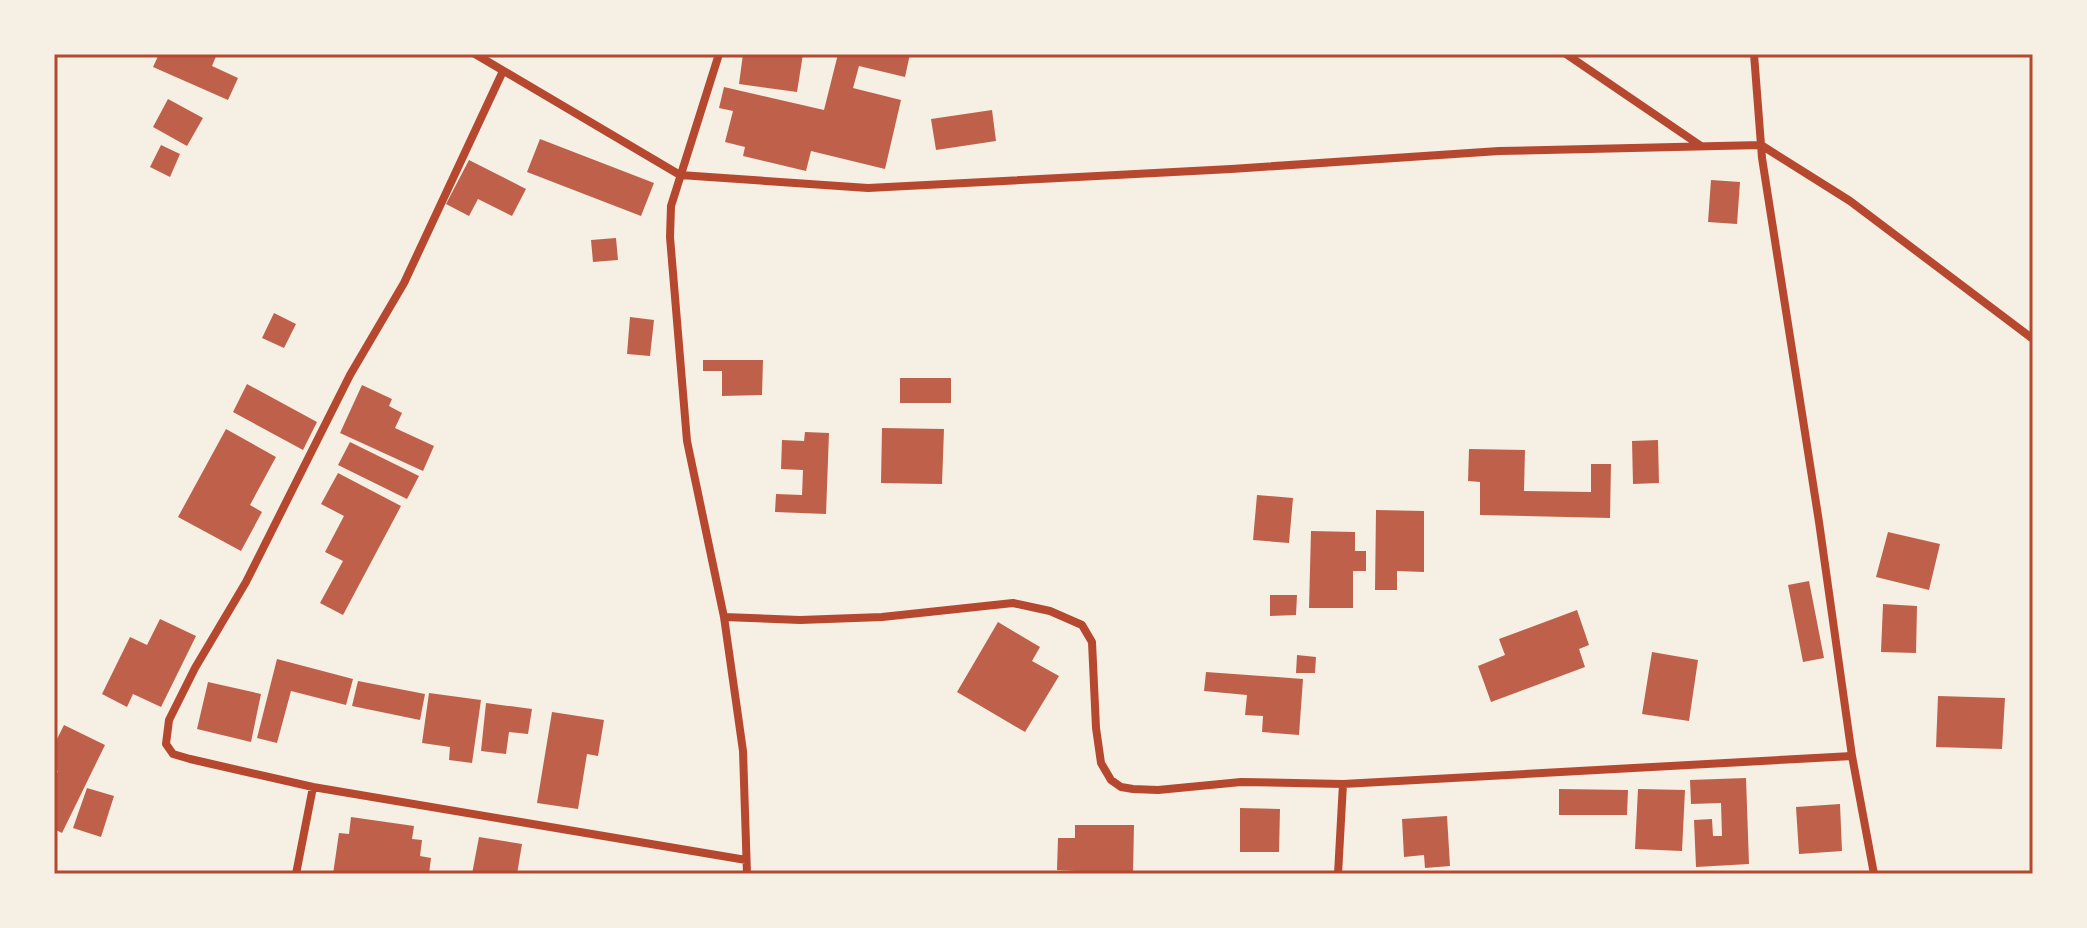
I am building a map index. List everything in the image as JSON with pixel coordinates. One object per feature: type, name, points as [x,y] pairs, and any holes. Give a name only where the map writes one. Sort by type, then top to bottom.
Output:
[{"type":"street","points":[[475,54],[680,175],[868,188],[1499,151],[1761,145],[1850,201],[2033,339]]},
{"type":"street","points":[[719,54],[671,206],[670,237],[687,441],[724,617],[743,751],[747,874]]},
{"type":"street","points":[[1566,54],[1701,146]]},
{"type":"street","points":[[1754,54],[1761,145],[1852,756],[1874,874]]},
{"type":"street","points":[[503,71],[404,283],[350,375],[246,582],[195,668],[169,720],[165,739],[173,754],[313,787],[746,860]]},
{"type":"street","points":[[724,617],[800,620],[882,617],[1013,603],[1050,611],[1082,625],[1092,642],[1101,763],[1111,780],[1121,787],[1144,790],[1241,782],[1343,784],[1852,756]]},
{"type":"street","points":[[1338,874],[1343,784]]},
{"type":"street","points":[[296,874],[313,787]]},
{"type":"building","points":[[159,54],[217,54],[212,66],[238,78],[228,100],[153,67]]},
{"type":"building","points":[[743,54],[803,54],[797,92],[739,84]]},
{"type":"building","points":[[838,54],[910,54],[905,77],[859,66],[853,88],[901,100],[885,169],[811,151],[806,171],[743,156],[745,147],[725,142],[733,111],[719,108],[724,87],[824,110]]},
{"type":"building","points":[[168,99],[203,118],[187,146],[153,127]]},
{"type":"building","points":[[992,110],[996,141],[936,150],[931,119]]},
{"type":"building","points":[[540,139],[654,183],[641,216],[527,172]]},
{"type":"building","points":[[161,145],[180,154],[170,177],[150,167]]},
{"type":"building","points":[[469,160],[526,189],[512,216],[478,199],[469,216],[446,204]]},
{"type":"building","points":[[1711,180],[1740,182],[1737,224],[1708,222]]},
{"type":"building","points":[[616,238],[618,260],[593,262],[591,240]]},
{"type":"building","points":[[274,313],[296,324],[284,348],[262,338]]},
{"type":"building","points":[[630,317],[654,320],[650,356],[627,354]]},
{"type":"building","points":[[703,360],[763,360],[762,395],[722,396],[722,371],[703,371]]},
{"type":"building","points":[[900,378],[951,378],[951,403],[900,403]]},
{"type":"building","points":[[247,384],[317,422],[303,450],[233,412]]},
{"type":"building","points":[[362,385],[392,399],[389,406],[402,413],[395,428],[434,446],[423,471],[340,433]]},
{"type":"building","points":[[882,428],[944,429],[942,484],[881,483]]},
{"type":"building","points":[[226,429],[276,457],[250,505],[262,512],[241,551],[178,517]]},
{"type":"building","points":[[805,432],[829,433],[826,514],[775,512],[776,494],[802,495],[803,470],[781,469],[782,440],[804,441]]},
{"type":"building","points":[[1658,440],[1659,483],[1633,484],[1632,441]]},
{"type":"building","points":[[350,442],[419,476],[407,499],[338,465]]},
{"type":"building","points":[[1469,449],[1525,450],[1524,491],[1591,492],[1591,464],[1611,464],[1610,518],[1480,515],[1480,482],[1468,481]]},
{"type":"building","points":[[338,473],[401,506],[343,615],[320,603],[343,561],[325,552],[344,516],[321,504]]},
{"type":"building","points":[[1257,495],[1293,498],[1289,543],[1253,540]]},
{"type":"building","points":[[1376,510],[1424,511],[1424,572],[1397,571],[1397,590],[1375,590]]},
{"type":"building","points":[[1311,531],[1355,532],[1355,551],[1366,551],[1366,571],[1353,571],[1353,608],[1309,608]]},
{"type":"building","points":[[1888,532],[1940,544],[1929,590],[1876,577]]},
{"type":"building","points":[[1809,581],[1824,658],[1803,662],[1788,585]]},
{"type":"building","points":[[1270,595],[1297,595],[1296,615],[1270,616]]},
{"type":"building","points":[[1883,604],[1917,606],[1916,653],[1881,652]]},
{"type":"building","points":[[1577,610],[1589,645],[1579,649],[1585,667],[1491,702],[1478,666],[1505,655],[1499,639]]},
{"type":"building","points":[[160,619],[196,636],[161,707],[133,694],[127,707],[102,694],[130,637],[147,645]]},
{"type":"building","points":[[998,622],[1040,647],[1032,661],[1059,676],[1025,732],[957,692]]},
{"type":"building","points":[[1652,652],[1698,660],[1689,721],[1642,714]]},
{"type":"building","points":[[1297,655],[1316,657],[1315,673],[1296,673]]},
{"type":"building","points":[[277,659],[353,679],[346,705],[291,691],[277,743],[257,738]]},
{"type":"building","points":[[1206,672],[1303,679],[1299,735],[1262,732],[1263,716],[1245,715],[1247,695],[1204,691]]},
{"type":"building","points":[[358,681],[425,694],[420,720],[352,706]]},
{"type":"building","points":[[208,682],[261,694],[251,742],[197,729]]},
{"type":"building","points":[[429,693],[481,700],[472,763],[449,760],[450,747],[422,743]]},
{"type":"building","points":[[1938,696],[2005,698],[2002,749],[1936,747]]},
{"type":"building","points":[[486,703],[532,709],[528,734],[509,732],[506,754],[481,751]]},
{"type":"building","points":[[552,712],[604,720],[598,756],[587,754],[578,809],[537,803]]},
{"type":"building","points":[[64,725],[105,745],[62,833],[54,829],[54,780],[58,771],[54,769],[54,745]]},
{"type":"building","points":[[1746,778],[1749,864],[1696,867],[1694,820],[1712,819],[1713,836],[1722,836],[1721,803],[1691,804],[1690,780]]},
{"type":"building","points":[[87,788],[114,796],[101,837],[73,828]]},
{"type":"building","points":[[1559,789],[1628,790],[1627,815],[1559,815]]},
{"type":"building","points":[[1638,789],[1685,790],[1682,851],[1635,849]]},
{"type":"building","points":[[1840,804],[1842,851],[1799,854],[1796,807]]},
{"type":"building","points":[[1240,808],[1280,809],[1279,852],[1240,852]]},
{"type":"building","points":[[1447,816],[1450,866],[1425,868],[1424,855],[1404,857],[1402,819]]},
{"type":"building","points":[[351,817],[414,826],[412,839],[422,840],[420,856],[431,858],[429,874],[333,874],[339,833],[349,834]]},
{"type":"building","points":[[1075,825],[1134,825],[1133,874],[1075,874],[1075,871],[1057,870],[1058,838],[1075,838]]},
{"type":"building","points":[[479,837],[522,844],[517,874],[472,874]]}]
